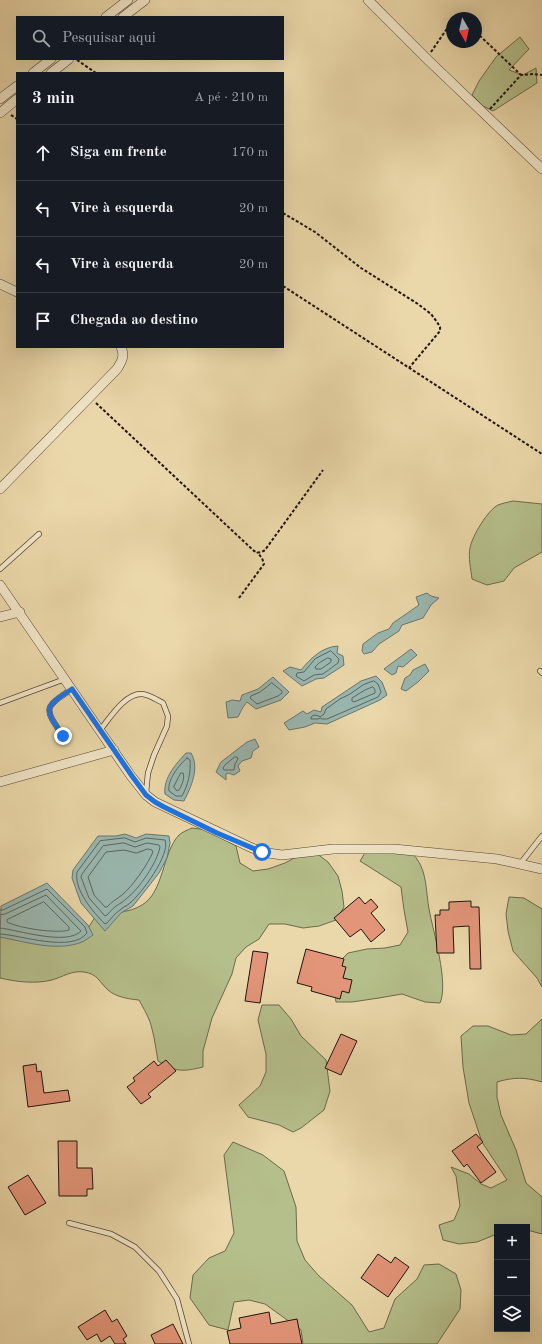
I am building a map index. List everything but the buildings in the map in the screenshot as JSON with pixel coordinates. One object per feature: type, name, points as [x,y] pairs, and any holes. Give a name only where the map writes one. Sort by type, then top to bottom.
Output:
[{"type":"street","points":[[107,16],[128,0]]},
{"type":"street","points":[[124,16],[145,0]]},
{"type":"street","points":[[368,0],[426,59],[542,169]]},
{"type":"street","points":[[34,72],[50,60]]},
{"type":"street","points":[[52,72],[68,60]]},
{"type":"street","points":[[0,99],[16,87]]},
{"type":"street","points":[[0,113],[16,100]]},
{"type":"street","points":[[0,284],[16,292]]},
{"type":"street","points":[[0,489],[116,369],[123,360],[122,348]]},
{"type":"street","points":[[0,585],[146,795],[155,802],[217,833],[268,854],[282,855],[333,849],[394,849],[497,859],[542,869]]},
{"type":"street","points":[[0,617],[20,612]]},
{"type":"street","points":[[0,782],[114,750]]},
{"type":"lane","points":[[0,569],[39,534]]},
{"type":"lane","points":[[0,703],[66,679]]},
{"type":"lane","points":[[63,736],[49,716],[50,708],[54,701],[72,689]]},
{"type":"lane","points":[[100,730],[115,711],[129,697],[143,694],[162,703],[168,716],[167,726],[148,773],[146,795]]},
{"type":"lane","points":[[520,864],[542,836]]},
{"type":"lane","points":[[69,1222],[111,1234],[135,1247],[159,1272],[178,1299],[189,1344]]},
{"type":"path","points":[[426,59],[446,30]]},
{"type":"path","points":[[482,38],[521,75]]},
{"type":"path","points":[[77,60],[95,72]]},
{"type":"path","points":[[485,114],[521,75],[542,75]]},
{"type":"path","points":[[284,214],[315,232],[361,268],[418,304],[431,314],[440,327],[440,331],[409,368]]},
{"type":"path","points":[[284,287],[542,454]]},
{"type":"path","points":[[89,397],[262,558],[264,564],[239,598]]},
{"type":"path","points":[[257,552],[265,550],[323,470]]},
{"type":"green space","points":[[520,37],[529,49],[509,70],[523,75],[536,68],[537,83],[493,111],[483,106],[472,95],[479,81],[496,57]]},
{"type":"green space","points":[[513,501],[542,504],[542,552],[514,568],[504,581],[487,585],[472,579],[469,552],[477,530],[494,508],[500,504]]},
{"type":"green space","points":[[192,828],[208,830],[236,846],[240,863],[253,871],[268,869],[285,863],[300,855],[316,853],[328,862],[338,876],[344,907],[336,920],[319,926],[303,928],[285,924],[269,924],[259,939],[246,947],[236,958],[232,974],[212,1018],[203,1051],[203,1067],[190,1070],[179,1070],[158,1061],[151,1025],[139,1000],[118,996],[108,990],[98,979],[89,973],[76,972],[52,980],[39,982],[0,978],[0,937],[87,930],[95,917],[137,908],[149,899],[155,891],[173,843],[180,834]]},
{"type":"green space","points":[[368,848],[402,848],[417,859],[423,870],[429,909],[442,970],[443,983],[440,1003],[425,1002],[402,994],[352,1002],[336,1002],[334,986],[336,965],[348,953],[400,945],[408,932],[401,887],[360,861]]},
{"type":"green space","points":[[509,897],[524,898],[542,909],[542,987],[537,978],[513,951],[506,914]]},
{"type":"green space","points":[[262,1005],[279,1005],[291,1019],[301,1036],[326,1060],[330,1091],[324,1110],[301,1128],[293,1132],[279,1125],[248,1117],[239,1105],[260,1086],[266,1072],[266,1054],[258,1020]]},
{"type":"green space","points":[[542,1019],[542,1082],[520,1078],[497,1082],[497,1097],[501,1115],[516,1150],[526,1183],[542,1197],[542,1234],[530,1231],[530,1224],[494,1224],[494,1235],[477,1242],[459,1244],[443,1240],[439,1225],[454,1220],[460,1206],[456,1176],[451,1167],[469,1174],[481,1184],[491,1188],[507,1180],[482,1142],[469,1103],[463,1067],[461,1036],[473,1026],[488,1026],[511,1035],[526,1034]]},
{"type":"green space","points":[[233,1142],[263,1155],[284,1171],[296,1207],[297,1241],[305,1260],[319,1276],[352,1305],[369,1332],[384,1328],[395,1299],[417,1279],[424,1265],[439,1264],[456,1274],[461,1290],[460,1309],[437,1344],[303,1344],[301,1330],[265,1304],[249,1300],[234,1302],[228,1330],[209,1325],[190,1298],[193,1275],[209,1258],[225,1251],[234,1233],[224,1155]]},
{"type":"water","points":[[427,593],[431,596],[439,598],[431,605],[423,618],[402,625],[399,631],[379,644],[372,652],[364,654],[362,651],[363,644],[378,633],[389,629],[393,623],[419,605],[416,597]]},
{"type":"water","points":[[338,646],[337,653],[343,656],[344,665],[324,678],[316,679],[302,686],[283,671],[290,667],[301,670],[317,654],[327,648]]},
{"type":"water","points":[[411,649],[417,655],[403,667],[398,666],[396,673],[392,675],[384,669]]},
{"type":"water","points":[[425,664],[429,671],[406,691],[401,689],[405,678],[410,675],[413,670]]},
{"type":"water","points":[[376,676],[382,682],[387,695],[380,700],[327,724],[315,723],[305,727],[289,730],[284,723],[303,711],[307,714],[314,710],[321,712],[322,707],[361,681]]},
{"type":"water","points":[[273,677],[289,692],[281,700],[256,709],[247,702],[238,717],[228,718],[226,702],[232,700],[240,701],[242,695],[258,689]]},
{"type":"water","points":[[255,739],[259,747],[253,751],[251,758],[242,761],[238,766],[240,771],[234,775],[228,773],[226,774],[226,780],[216,772],[221,762],[247,742]]},
{"type":"water","points":[[186,753],[191,753],[194,759],[194,777],[184,801],[174,800],[165,794],[166,782],[171,772]]},
{"type":"water","points":[[125,834],[136,838],[146,834],[169,836],[170,843],[167,858],[159,873],[133,906],[121,913],[105,931],[81,903],[72,878],[73,870],[98,836],[116,836]]},
{"type":"water","points":[[47,883],[88,925],[93,935],[82,942],[62,946],[41,945],[0,937],[1,906]]},
{"type":"route","points":[[63,736],[49,716],[50,708],[54,701],[72,689],[146,795],[164,807],[217,833],[262,852]]}]
